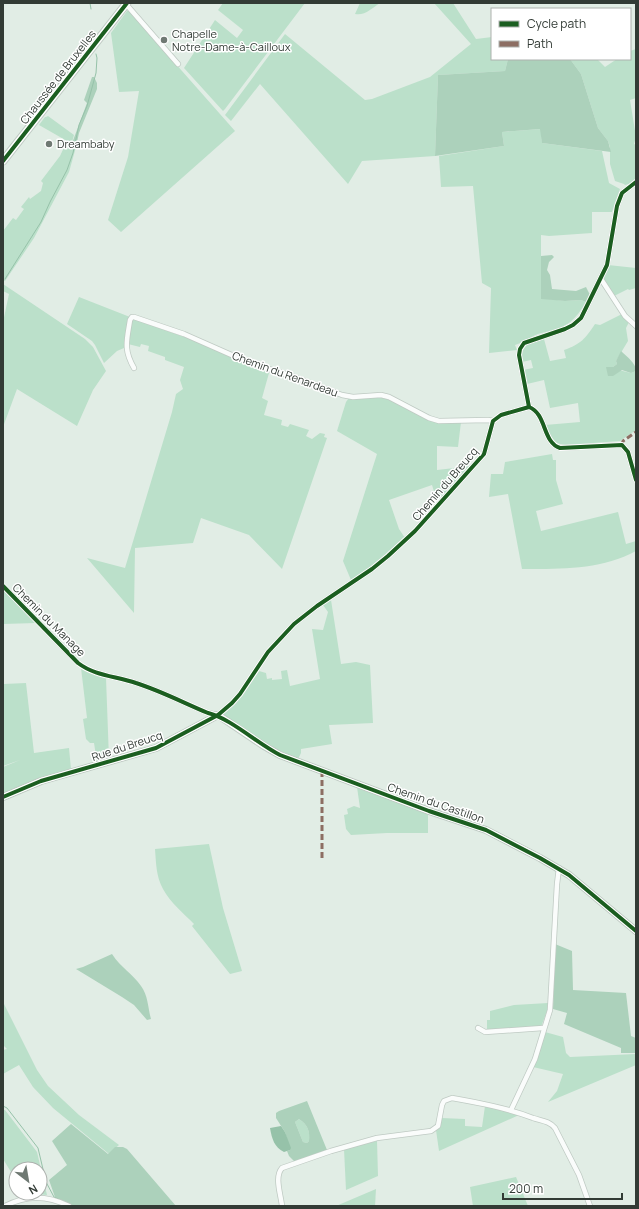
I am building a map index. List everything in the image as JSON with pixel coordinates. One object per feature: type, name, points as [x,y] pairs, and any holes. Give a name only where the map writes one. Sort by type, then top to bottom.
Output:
[{"type":"main road","name":"Chaussée de Bruxelles","points":[[3,161],[126,3]]},
{"type":"street","points":[[126,3],[178,64]]},
{"type":"street","points":[[636,182],[622,193],[617,206],[607,265],[581,318],[573,325],[556,333],[524,343],[520,349],[519,355],[529,407],[539,416],[551,442],[560,448],[622,446],[628,452],[636,480]]},
{"type":"street","points":[[601,278],[625,316],[636,326]]},
{"type":"street","name":"Chemin du Renardeau","points":[[134,368],[128,359],[126,348],[130,320],[132,317],[191,337],[252,364],[289,375],[342,395],[389,397],[439,421],[493,421]]},
{"type":"street","points":[[493,421],[501,415],[529,407]]},
{"type":"street","name":"Chemin du Breucq","points":[[286,632],[304,616],[388,556],[415,531],[484,454],[493,421]]},
{"type":"street","name":"Chemin du Manage","points":[[3,586],[78,662],[87,669],[96,673],[137,683],[208,713],[218,715]]},
{"type":"street","name":"Rue du Breucq","points":[[3,797],[41,781],[156,748],[218,715],[240,694],[268,652],[286,632]]},
{"type":"street","name":"Chemin du Castillon","points":[[218,715],[280,755],[429,811],[475,825],[559,868],[636,931]]},
{"type":"street","points":[[512,1110],[535,1058],[550,1010],[559,868]]},
{"type":"street","points":[[478,1028],[485,1032],[544,1028]]},
{"type":"street","points":[[282,1206],[278,1175],[282,1168],[331,1151],[377,1138],[430,1132],[438,1126],[442,1105],[448,1099],[452,1098],[512,1110],[546,1121],[555,1128],[579,1175],[590,1206]]},
{"type":"street","points":[[5,1206],[19,1200],[33,1198],[56,1200],[69,1206]]},
{"type":"shaded area","points":[[223,3],[305,3],[223,111],[184,68],[215,20],[237,38],[243,30],[218,10]]},
{"type":"shaded area","points":[[360,3],[380,3],[365,13],[355,14]]},
{"type":"shaded area","points":[[434,3],[453,3],[476,39],[491,37],[491,60],[508,60],[505,71],[438,75],[435,156],[362,161],[348,184],[260,84],[231,121],[225,115],[285,34],[365,100],[372,99],[430,77],[471,44]]},
{"type":"shaded area","points":[[127,11],[129,11],[235,131],[121,232],[108,220],[128,157],[139,91],[119,92],[111,33]]},
{"type":"shaded area","points":[[636,49],[636,98],[630,100],[636,137],[634,144],[636,145],[636,178],[629,184],[625,185],[615,181],[610,164],[610,147],[608,141],[598,128],[581,74],[571,60],[598,60],[605,67],[616,60],[631,60],[631,51]]},
{"type":"shaded area","points":[[508,60],[571,60],[581,74],[598,128],[608,141],[611,152],[542,143],[540,129],[502,132],[504,146],[435,156],[438,75],[505,71]]},
{"type":"shaded area","points":[[92,77],[94,77],[97,83],[97,89],[79,133],[76,147],[73,148],[71,146],[87,103],[84,100]]},
{"type":"shaded area","points":[[48,116],[74,135],[71,146],[73,148],[76,147],[69,172],[34,238],[5,281],[3,280],[3,231],[13,218],[16,220],[24,209],[21,207],[29,197],[30,199],[41,191],[43,183],[41,181],[60,156],[67,141],[39,125],[45,117]]},
{"type":"shaded area","points":[[541,129],[542,143],[602,151],[609,183],[620,189],[612,212],[592,212],[592,233],[549,236],[541,235],[541,298],[565,301],[581,300],[586,302],[576,317],[566,325],[538,334],[515,345],[517,350],[489,353],[491,288],[482,283],[473,186],[441,187],[439,156],[504,146],[502,132]]},
{"type":"shaded area","points":[[552,255],[554,257],[549,262],[547,270],[550,275],[552,289],[576,291],[586,287],[590,295],[586,302],[581,300],[565,301],[541,299],[541,256]]},
{"type":"shaded area","points":[[608,265],[636,268],[636,288],[628,289],[614,296],[603,279]]},
{"type":"shaded area","points":[[3,284],[85,339],[93,347],[106,371],[93,390],[77,426],[17,389],[3,427],[3,322],[9,294],[3,291]]},
{"type":"shaded area","points":[[79,297],[130,317],[124,348],[117,351],[104,363],[92,341],[67,324]]},
{"type":"shaded area","points":[[622,314],[629,322],[626,328],[628,341],[616,361],[617,364],[613,367],[606,367],[631,373],[636,371],[636,430],[620,441],[566,445],[555,443],[545,425],[580,422],[578,403],[550,408],[544,380],[527,384],[523,370],[533,368],[531,360],[522,362],[522,352],[524,348],[535,341],[544,339],[550,361],[566,358],[564,350],[575,346],[588,334],[595,324],[600,325]]},
{"type":"shaded area","points":[[133,319],[193,340],[269,373],[262,398],[268,401],[264,415],[282,420],[281,425],[288,427],[290,424],[309,430],[306,436],[312,439],[320,433],[325,434],[324,437],[327,438],[282,569],[249,535],[201,518],[193,543],[135,548],[134,613],[87,558],[125,568],[172,412],[176,394],[183,389],[180,380],[184,367],[165,360],[165,357],[148,351],[149,346],[141,344],[140,347],[128,344]]},
{"type":"shaded area","points":[[621,351],[633,363],[636,371],[631,373],[622,370],[613,376],[608,376],[606,367],[613,367],[617,364],[616,361]]},
{"type":"shaded area","points":[[379,397],[395,401],[438,423],[461,422],[458,447],[437,446],[437,470],[472,466],[438,504],[432,485],[389,500],[399,529],[405,538],[369,568],[351,580],[343,561],[377,454],[337,431],[346,402],[349,398]]},
{"type":"shaded area","points":[[552,454],[553,460],[556,460],[556,480],[563,504],[536,511],[541,531],[618,512],[626,544],[636,541],[636,551],[609,562],[595,565],[551,569],[522,569],[508,494],[489,497],[491,474],[503,474],[505,462]]},
{"type":"shaded area","points":[[4,591],[36,623],[3,624]]},
{"type":"shaded area","points":[[331,600],[341,664],[356,662],[370,665],[373,723],[329,725],[332,744],[301,749],[298,759],[269,746],[223,715],[224,712],[241,697],[259,671],[266,673],[267,679],[272,678],[272,680],[282,679],[281,671],[287,670],[290,686],[320,679],[312,629],[323,630],[328,612],[323,605]]},
{"type":"shaded area","points":[[81,668],[106,678],[109,759],[97,762],[94,743],[90,743],[86,739],[83,719],[87,718]]},
{"type":"shaded area","points":[[3,672],[4,684],[26,683],[34,753],[69,748],[71,769],[39,778],[3,794],[3,767],[20,760],[3,766]]},
{"type":"shaded area","points":[[357,787],[428,814],[428,833],[351,835],[346,829],[344,815],[348,814],[347,809],[354,806],[360,808]]},
{"type":"shaded area","points":[[209,844],[223,908],[242,971],[230,974],[192,926],[194,924],[166,894],[159,880],[157,869],[155,849]]},
{"type":"shaded area","points":[[555,944],[572,951],[573,990],[626,993],[631,1036],[636,1038],[636,1053],[621,1053],[621,1048],[564,1024],[567,1013],[553,1009]]},
{"type":"shaded area","points":[[112,954],[138,982],[143,990],[151,1019],[147,1020],[134,1005],[76,969]]},
{"type":"shaded area","points":[[3,1002],[37,1070],[48,1086],[79,1115],[119,1145],[109,1154],[53,1108],[33,1087],[19,1065],[3,1074],[3,1050],[7,1049],[3,1045]]},
{"type":"shaded area","points":[[548,1003],[547,1011],[541,1027],[487,1031],[487,1020],[490,1020],[490,1011],[514,1005]]},
{"type":"shaded area","points":[[545,1032],[563,1037],[566,1053],[570,1057],[636,1054],[636,1065],[548,1102],[557,1091],[563,1074],[533,1067]]},
{"type":"shaded area","points":[[307,1101],[327,1150],[295,1162],[289,1156],[287,1151],[290,1150],[285,1132],[276,1118],[276,1113]],"holes":[[[299,1119],[309,1131],[309,1141],[307,1143],[303,1142],[295,1122]]]},
{"type":"shaded area","points":[[485,1106],[519,1115],[439,1151],[436,1130],[438,1129],[441,1118],[465,1119],[465,1126],[482,1127]]},
{"type":"shaded area","points":[[3,1110],[5,1110],[37,1152],[39,1161],[8,1161],[8,1167],[3,1159]]},
{"type":"shaded area","points":[[299,1119],[309,1131],[309,1141],[307,1143],[303,1142],[295,1122]]},
{"type":"shaded area","points":[[71,1124],[108,1154],[115,1147],[123,1147],[127,1149],[176,1206],[69,1206],[56,1200],[49,1180],[67,1165],[52,1141]]},
{"type":"shaded area","points":[[281,1126],[291,1148],[290,1150],[284,1152],[278,1148],[274,1142],[270,1128]]},
{"type":"shaded area","points":[[377,1141],[378,1176],[346,1190],[344,1149]]},
{"type":"shaded area","points":[[516,1177],[528,1206],[473,1206],[470,1187]]},
{"type":"shaded area","points":[[376,1189],[375,1206],[336,1206]]},
{"type":"waterway","points":[[90,3],[91,9]]},
{"type":"waterway","points":[[5,279],[41,222],[67,170],[73,153],[79,125],[87,106],[96,73],[96,54]]},
{"type":"waterway","points":[[3,1106],[7,1108],[38,1148],[46,1182],[54,1197],[60,1200]]},
{"type":"marked path","points":[[622,445],[623,441],[636,432]]},
{"type":"marked path","points":[[322,771],[322,859]]},
{"type":"cycle path","points":[[3,161],[127,3]]},
{"type":"cycle path","points":[[636,182],[622,193],[617,206],[607,265],[581,318],[573,325],[565,329],[524,343],[520,349],[519,355],[529,407],[539,416],[550,440],[554,445],[560,448],[622,445],[628,452],[636,480]]},
{"type":"cycle path","points":[[3,797],[41,781],[156,748],[218,715],[240,694],[268,652],[294,624],[317,606],[372,569],[415,531],[484,454],[493,421],[501,415],[529,407]]},
{"type":"cycle path","points":[[3,586],[78,663],[91,671],[145,686],[217,716],[280,755],[429,811],[486,830],[569,875],[636,931]]},
{"type":"place","name":"Chapelle Notre-Dame-à-Cailloux","points":[[164,40]]},
{"type":"place","name":"Dreambaby","points":[[49,144]]}]
